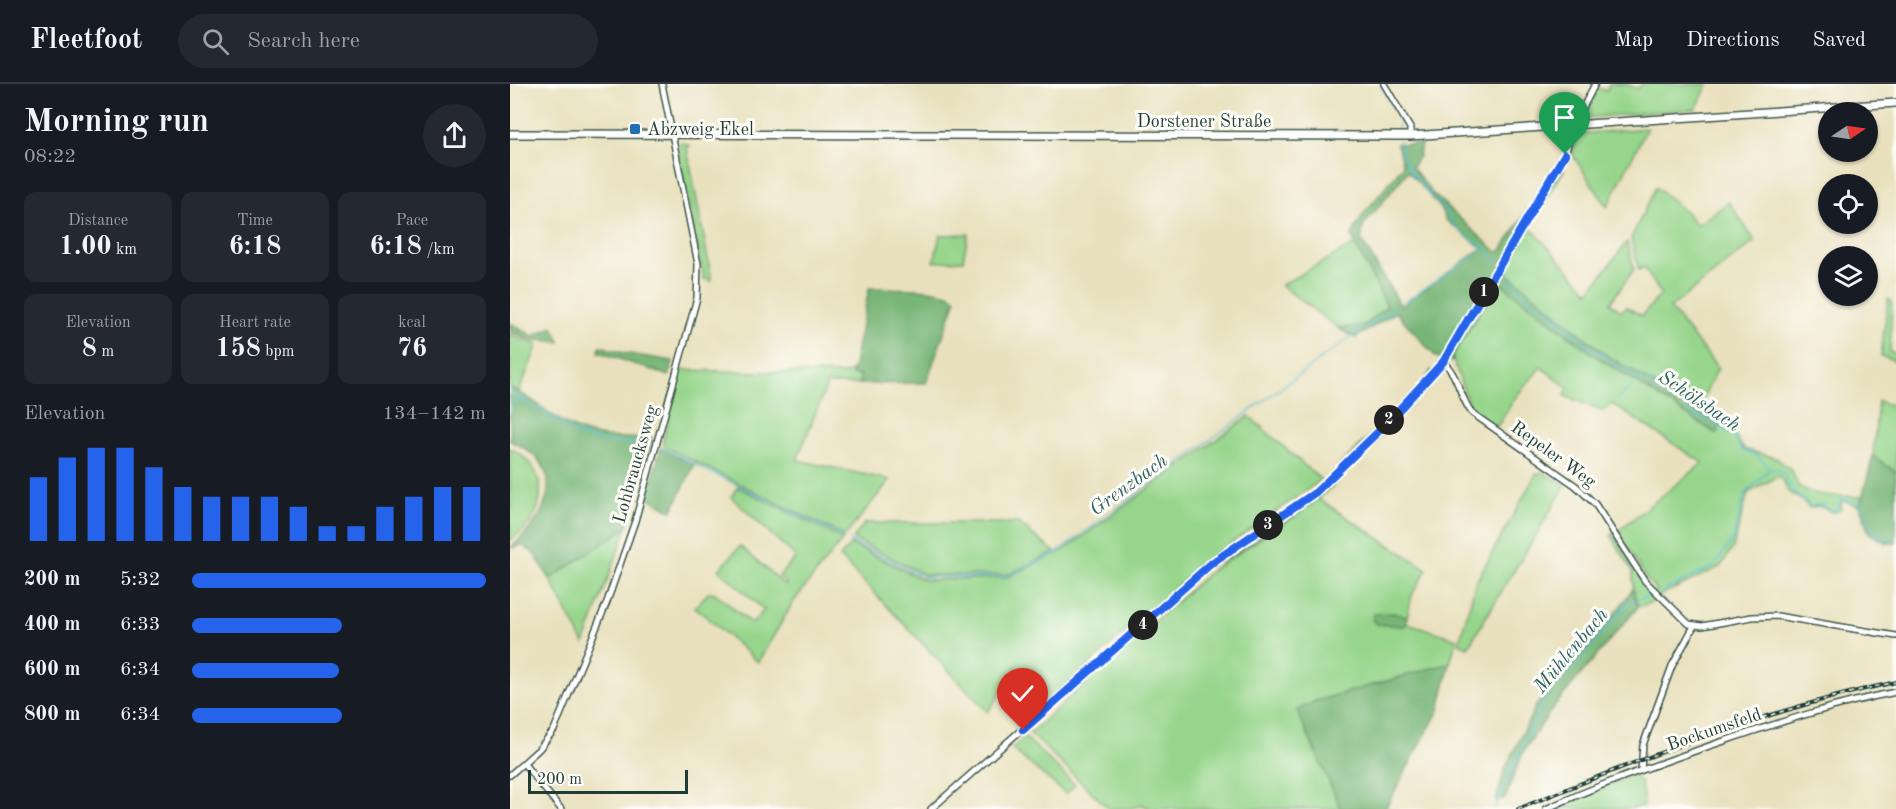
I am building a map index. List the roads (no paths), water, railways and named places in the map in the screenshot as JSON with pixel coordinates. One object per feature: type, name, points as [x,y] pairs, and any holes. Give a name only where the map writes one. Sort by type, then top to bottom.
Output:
[{"type":"main road","name":"Dorstener Straße","points":[[510,134],[1403,136],[1896,103]]},
{"type":"street","name":"Lohbraucksweg","points":[[510,775],[524,764],[554,730],[608,602],[635,521],[697,298],[698,264],[662,84]]},
{"type":"street","points":[[1384,84],[1410,128],[1403,136]]},
{"type":"street","points":[[931,809],[1213,562],[1316,492],[1384,426],[1443,362],[1565,154],[1574,125],[1595,84]]},
{"type":"street","name":"Repeler Weg","points":[[1443,362],[1452,372],[1465,404],[1472,413],[1576,486],[1595,504],[1645,581],[1681,619],[1695,626]]},
{"type":"street","points":[[1641,770],[1643,745],[1672,666],[1695,626],[1752,617],[1777,616],[1896,636]]},
{"type":"street","name":"Bockumsfeld","points":[[1546,809],[1641,770],[1815,712],[1896,692]]},
{"type":"street","points":[[524,764],[561,809]]},
{"type":"waterway","name":"Schölsbach","points":[[1380,84],[1399,120],[1399,132]]},
{"type":"waterway","name":"Schölsbach","points":[[1399,140],[1404,159],[1414,176],[1458,229],[1484,247],[1495,262]]},
{"type":"waterway","name":"Grenzbach","points":[[1404,302],[1479,252],[1483,246]]},
{"type":"waterway","name":"Schölsbach","points":[[1504,272],[1532,302],[1546,308],[1588,346],[1603,354],[1612,364],[1631,372],[1639,381],[1649,381],[1659,393],[1663,392],[1675,402],[1679,400],[1695,416],[1710,420],[1733,435],[1742,450],[1758,456],[1770,469],[1784,473],[1792,491],[1810,506],[1823,505],[1830,510],[1837,511],[1841,499],[1861,504],[1876,535],[1896,541]]},
{"type":"waterway","name":"Grenzbach","points":[[850,541],[924,577],[1005,577],[1055,554],[1356,333],[1395,309]]},
{"type":"waterway","points":[[1616,400],[1632,386]]},
{"type":"waterway","name":"Grenzbach","points":[[510,393],[584,437],[611,442],[649,444]]},
{"type":"waterway","points":[[510,404],[527,400]]},
{"type":"waterway","name":"Grenzbach","points":[[661,448],[844,537]]},
{"type":"waterway","name":"Mühlenbach","points":[[1661,592],[1714,566],[1733,540],[1745,494],[1769,470]]},
{"type":"waterway","name":"Mühlenbach","points":[[1495,808],[1543,702],[1628,603],[1654,594]]},
{"type":"railway","points":[[1518,809],[1704,737],[1799,706],[1896,682]]},
{"type":"place","name":"Abzweig Ekel","points":[[635,129]]}]
